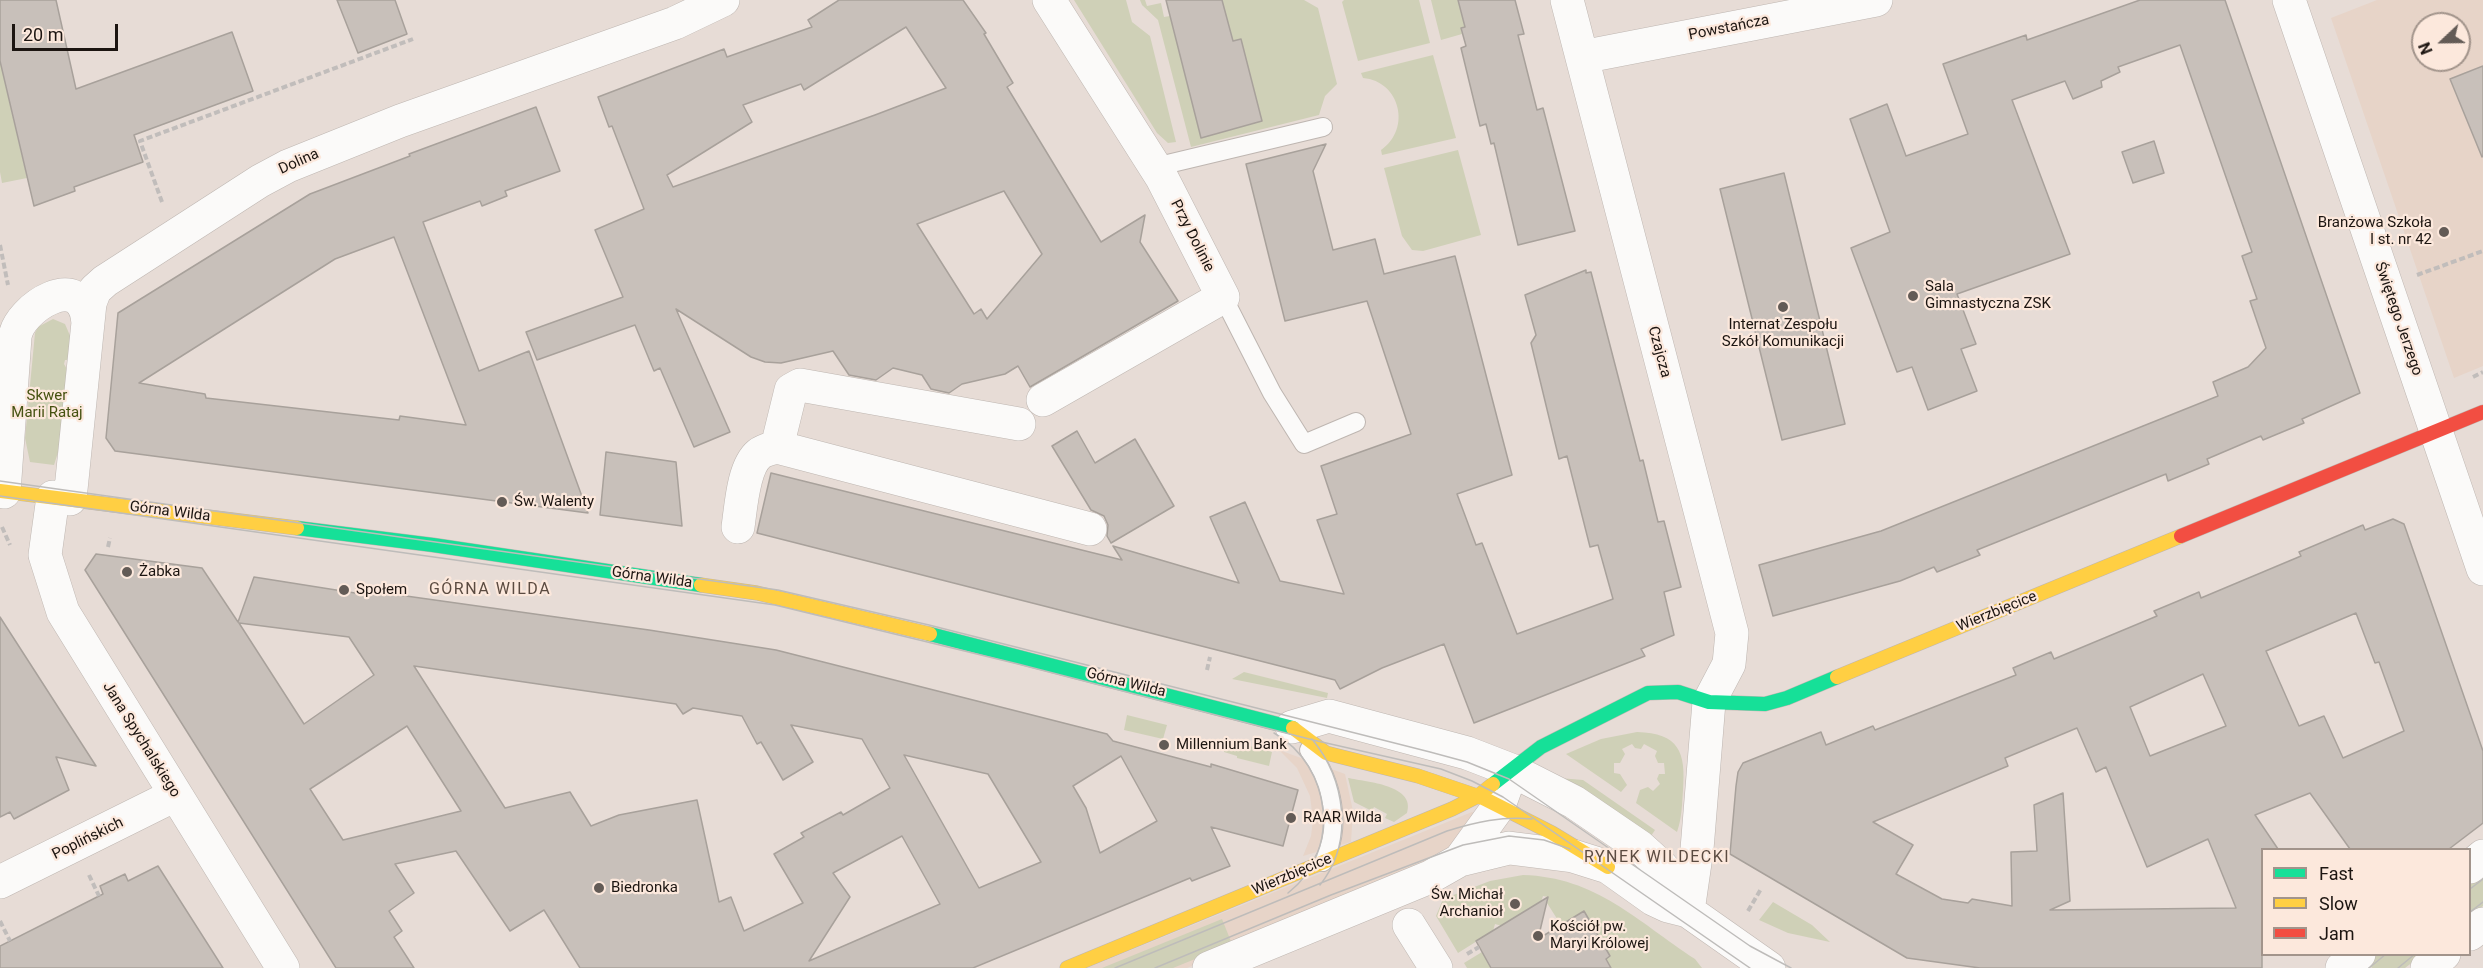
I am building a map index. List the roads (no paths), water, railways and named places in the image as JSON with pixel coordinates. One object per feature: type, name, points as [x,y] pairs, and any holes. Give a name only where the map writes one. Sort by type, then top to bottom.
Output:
[{"type":"street","name":"Dolina","points":[[61,498],[91,298],[105,281],[275,172],[400,122],[675,23],[723,0]]},
{"type":"street","name":"Przy Dolinie","points":[[1049,0],[1155,167],[1223,297]]},
{"type":"street","name":"Czajcza","points":[[1567,0],[1731,622],[1732,644],[1729,664],[1709,702]]},
{"type":"street","name":"Powstańcza","points":[[1582,57],[1876,0]]},
{"type":"street","name":"Świętego Jerzego","points":[[2289,0],[2483,569]]},
{"type":"street","points":[[2,491],[18,324],[27,314],[59,295],[68,294],[81,301],[88,323]]},
{"type":"street","points":[[1043,400],[1223,297]]},
{"type":"street","points":[[777,447],[791,390],[800,385],[1019,424]]},
{"type":"street","name":"Wierzbięcice","points":[[1511,770],[1541,747],[1648,693],[1678,692],[1709,702],[1757,705],[1787,698],[2483,412]]},
{"type":"street","points":[[738,527],[744,486],[752,464],[762,452],[777,447],[1090,529]]},
{"type":"street","name":"Górna Wilda","points":[[2,491],[433,545],[757,593],[857,615],[1292,727],[1326,753],[1418,776],[1489,801],[1552,833],[1608,867]]},
{"type":"street","name":"Jana Spychalskiego","points":[[61,498],[45,555],[63,612],[283,968]]},
{"type":"street","points":[[1688,910],[1697,849],[1709,702]]},
{"type":"street","points":[[1292,727],[1329,716],[1467,753],[1511,770],[1574,802],[1640,847],[1661,866],[1674,882],[1688,910]]},
{"type":"street","points":[[1460,860],[1489,801],[1511,770]]},
{"type":"street","points":[[1418,776],[1427,783],[1436,796],[1435,813],[1425,820]]},
{"type":"street","name":"Poplińskich","points":[[0,882],[175,795]]},
{"type":"street","name":"Wierzbięcice","points":[[1067,968],[1425,820],[1489,801]]},
{"type":"street","points":[[1209,968],[1430,877],[1460,860],[1509,848],[1573,856],[1608,867],[1653,899],[1668,906],[1688,910],[1768,968]]},
{"type":"street","points":[[2471,865],[2483,856]]},
{"type":"street","points":[[1408,925],[1436,968]]},
{"type":"street","points":[[2342,968],[2357,956]]},
{"type":"street","points":[[2427,968],[2442,956]]},
{"type":"lane","points":[[1155,167],[1323,127]]},
{"type":"lane","points":[[1223,297],[1272,393],[1304,444],[1356,422]]},
{"type":"lane","points":[[1292,727],[1318,763],[1332,796],[1331,843],[1323,862]]},
{"type":"tram line","points":[[0,481],[778,590],[929,625],[1467,762],[1509,779],[1750,946],[1791,968]]},
{"type":"tram line","points":[[0,496],[775,605],[1018,664],[1313,740],[1441,769],[1472,781],[1503,797],[1750,968]]},
{"type":"tram line","points":[[1274,733],[1293,748],[1308,766],[1318,787],[1323,810],[1323,833],[1317,855],[1305,875],[1288,893]]},
{"type":"tram line","points":[[1312,739],[1332,772],[1342,810],[1342,830],[1338,849],[1331,868],[1320,885]]},
{"type":"tram line","points":[[1115,968],[1447,831],[1489,820],[1532,819]]},
{"type":"tram line","points":[[1155,968],[1331,895],[1463,845],[1509,836],[1544,840],[1570,849]]},
{"type":"tram line","points":[[2471,888],[2483,879]]},
{"type":"tram line","points":[[2471,911],[2483,902]]},
{"type":"tram line","points":[[2369,968],[2384,956]]},
{"type":"tram line","points":[[2398,968],[2413,956]]},
{"type":"place","name":"Branżowa Szkoła I st. nr 42","points":[[2444,232]]},
{"type":"place","name":"Sala Gimnastyczna ZSK","points":[[1913,296]]},
{"type":"place","name":"Internat Zespołu Szkół Komunikacji","points":[[1783,307]]},
{"type":"place","name":"Św. Walenty","points":[[502,502]]},
{"type":"place","name":"Żabka","points":[[127,572]]},
{"type":"place","name":"Społem","points":[[344,590]]},
{"type":"place","name":"Millennium Bank","points":[[1164,745]]},
{"type":"place","name":"RAAR Wilda","points":[[1291,818]]},
{"type":"place","name":"Biedronka","points":[[599,888]]},
{"type":"place","name":"Św. Michał Archanioł","points":[[1515,904]]},
{"type":"place","name":"Kościół pw. Maryi Królowej","points":[[1538,936]]},
{"type":"district","name":"GÓRNA WILDA","points":[[490,590]]},
{"type":"district","name":"RYNEK WILDECKI","points":[[1657,858]]},
{"type":"park label","name":"Skwer Marii Rataj","points":[[47,404]]}]
